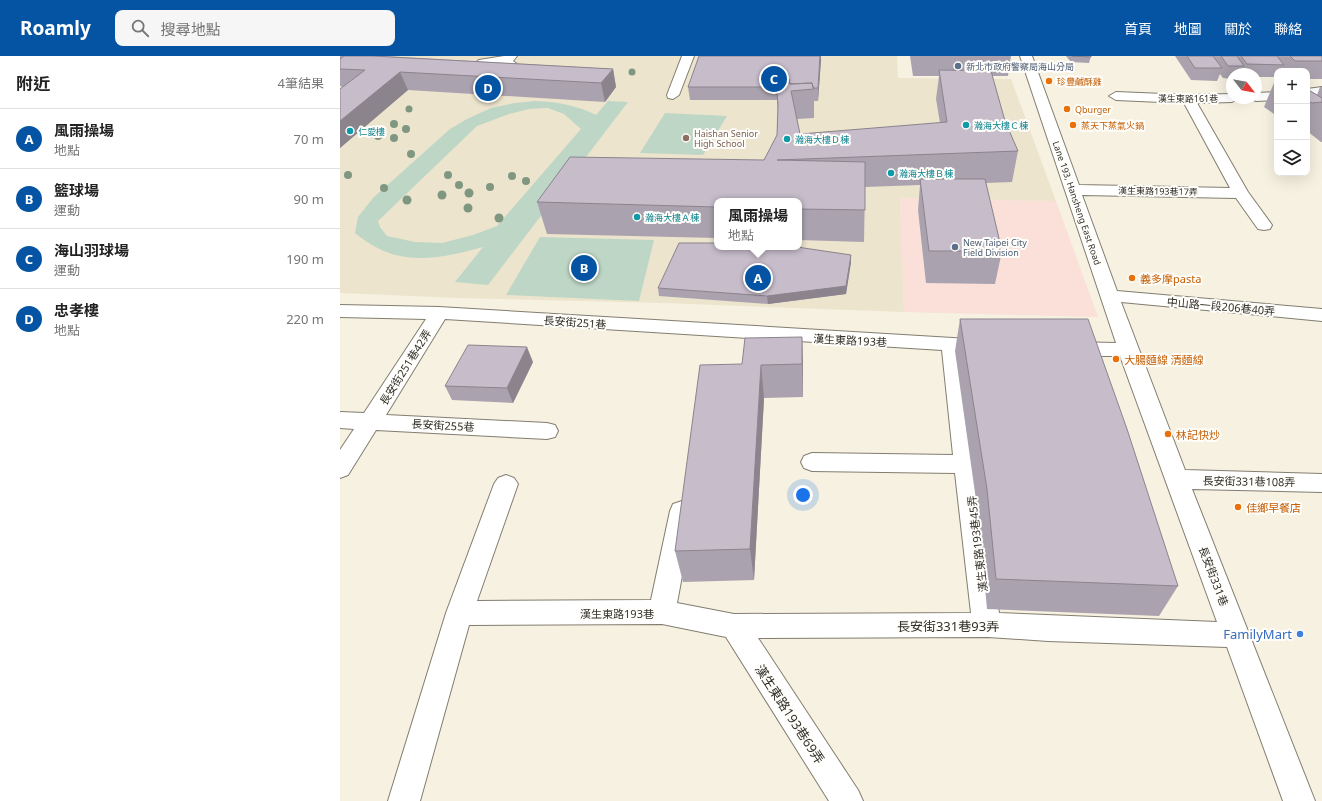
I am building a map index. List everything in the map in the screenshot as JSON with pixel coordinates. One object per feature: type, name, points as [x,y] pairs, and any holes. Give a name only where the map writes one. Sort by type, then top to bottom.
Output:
[{"type":"street","points":[[673,95],[688,56]]},
{"type":"street","name":"Lane 193, Hansheng East Road","points":[[1026,56],[1074,190],[1128,350]]},
{"type":"street","points":[[509,63],[526,75]]},
{"type":"street","points":[[1310,93],[1322,91]]},
{"type":"street","name":"漢生東路161巷","points":[[1116,96],[1188,99],[1226,98]]},
{"type":"street","points":[[1262,97],[1274,96]]},
{"type":"street","points":[[1188,99],[1242,193],[1264,225]]},
{"type":"street","name":"漢生東路193巷17弄","points":[[1074,190],[1242,193]]},
{"type":"street","name":"中山路一段206巷40弄","points":[[1120,296],[1322,315]]},
{"type":"street","name":"長安街251巷","points":[[340,311],[439,313],[810,337]]},
{"type":"street","name":"長安街251巷42弄","points":[[340,469],[439,313]]},
{"type":"street","name":"漢生東路193巷","points":[[767,355],[810,337],[1007,347]]},
{"type":"street","name":"漢生東路193巷45弄","points":[[951,345],[984,609],[988,625]]},
{"type":"street","points":[[1054,348],[1128,350]]},
{"type":"street","name":"長安街331巷","points":[[1128,350],[1299,801]]},
{"type":"street","name":"長安街255巷","points":[[340,420],[547,431]]},
{"type":"street","points":[[812,462],[967,464]]},
{"type":"street","name":"長安街331巷108弄","points":[[1177,479],[1322,483]]},
{"type":"street","points":[[404,801],[459,613],[506,484]]},
{"type":"street","name":"漢生東路193巷","points":[[459,613],[662,612],[687,488]]},
{"type":"street","name":"長安街331巷93弄","points":[[662,612],[734,626],[988,625],[1048,629],[1236,635]]},
{"type":"street","name":"漢生東路193巷69弄","points":[[734,626],[847,801]]},
{"type":"shaded area","name":"Haishan Senior High School","points":[[340,56],[897,56],[898,78],[1011,79],[1056,201],[900,198],[904,312],[664,303],[458,298],[340,293]]},
{"type":"shaded area","points":[[900,198],[1056,201],[1098,317],[904,312]]},
{"type":"green space","points":[[536,101],[559,103],[574,106],[596,115],[608,101],[628,102],[488,285],[455,282],[483,247],[432,258],[416,258],[386,252],[355,233],[358,217],[373,198],[450,129],[491,108],[515,103]],"holes":[[[548,108],[564,114],[581,129],[497,226],[473,235],[442,243],[415,242],[387,236],[380,227],[378,221],[477,126],[509,114],[529,109]]]},
{"type":"green space","points":[[665,113],[727,116],[703,155],[640,153]]},
{"type":"green space","points":[[540,237],[654,240],[639,301],[506,295]]},
{"type":"building","points":[[344,56],[373,56],[613,69],[601,83],[400,72],[340,121],[340,89],[365,70],[340,69],[340,59]]},
{"type":"building","points":[[699,56],[820,56],[818,88],[813,88],[812,83],[790,84],[789,79],[776,80],[776,87],[688,87]]},
{"type":"building","points":[[1187,56],[1213,56],[1222,68],[1195,68]]},
{"type":"building","points":[[1221,56],[1237,56],[1244,66],[1228,66]]},
{"type":"building","points":[[1241,56],[1277,56],[1284,65],[1247,64]]},
{"type":"building","points":[[1290,56],[1322,56],[1322,61],[1295,61]]},
{"type":"building","points":[[939,70],[991,71],[1005,121],[1018,151],[777,160],[865,162],[865,210],[802,209],[802,198],[714,198],[714,207],[537,202],[570,157],[764,160],[777,135],[778,105],[776,80],[789,79],[790,84],[812,83],[814,89],[791,91],[800,134],[947,122]]},
{"type":"building","points":[[1310,91],[1322,98],[1322,103],[1310,102]]},
{"type":"building","points":[[920,179],[985,179],[1002,251],[929,251]]},
{"type":"building","points":[[679,243],[714,243],[714,250],[802,250],[802,248],[851,255],[846,286],[767,296],[658,288]]},
{"type":"building","points":[[960,319],[1088,319],[1127,429],[1178,586],[996,579],[987,489]]},
{"type":"building","points":[[802,337],[802,364],[761,365],[750,549],[675,551],[700,365],[742,364],[745,338]]},
{"type":"building","points":[[468,345],[527,347],[507,388],[445,386]]},
{"type":"place","name":"新北市政府警察局海山分局","points":[[958,66]]},
{"type":"place","name":"海山羽球場","points":[[774,79]]},
{"type":"place","name":"珍豐鹹酥雞","points":[[1049,81]]},
{"type":"place","name":"忠孝樓","points":[[488,88]]},
{"type":"place","name":"Qburger","points":[[1067,109]]},
{"type":"place","name":"瀚海大樓Ｃ棟","points":[[966,125]]},
{"type":"place","name":"蒸天下蒸氣火鍋","points":[[1073,125]]},
{"type":"place","name":"仁愛樓","points":[[350,131]]},
{"type":"place","name":"Haishan Senior High School","points":[[686,138]]},
{"type":"place","name":"瀚海大樓Ｄ棟","points":[[787,139]]},
{"type":"place","name":"瀚海大樓Ｂ棟","points":[[891,173]]},
{"type":"place","name":"瀚海大樓Ａ棟","points":[[637,217]]},
{"type":"place","name":"New Taipei City Field Division","points":[[955,247]]},
{"type":"place","name":"籃球場","points":[[584,268]]},
{"type":"place","name":"風雨操場","points":[[758,278]]},
{"type":"place","name":"義多摩pasta","points":[[1132,278]]},
{"type":"place","name":"大腸麵線 清麵線","points":[[1116,359]]},
{"type":"place","name":"林記快炒","points":[[1168,434]]},
{"type":"place","name":"佳鄉早餐店","points":[[1238,507]]},
{"type":"place","name":"FamilyMart","points":[[1300,634]]}]
